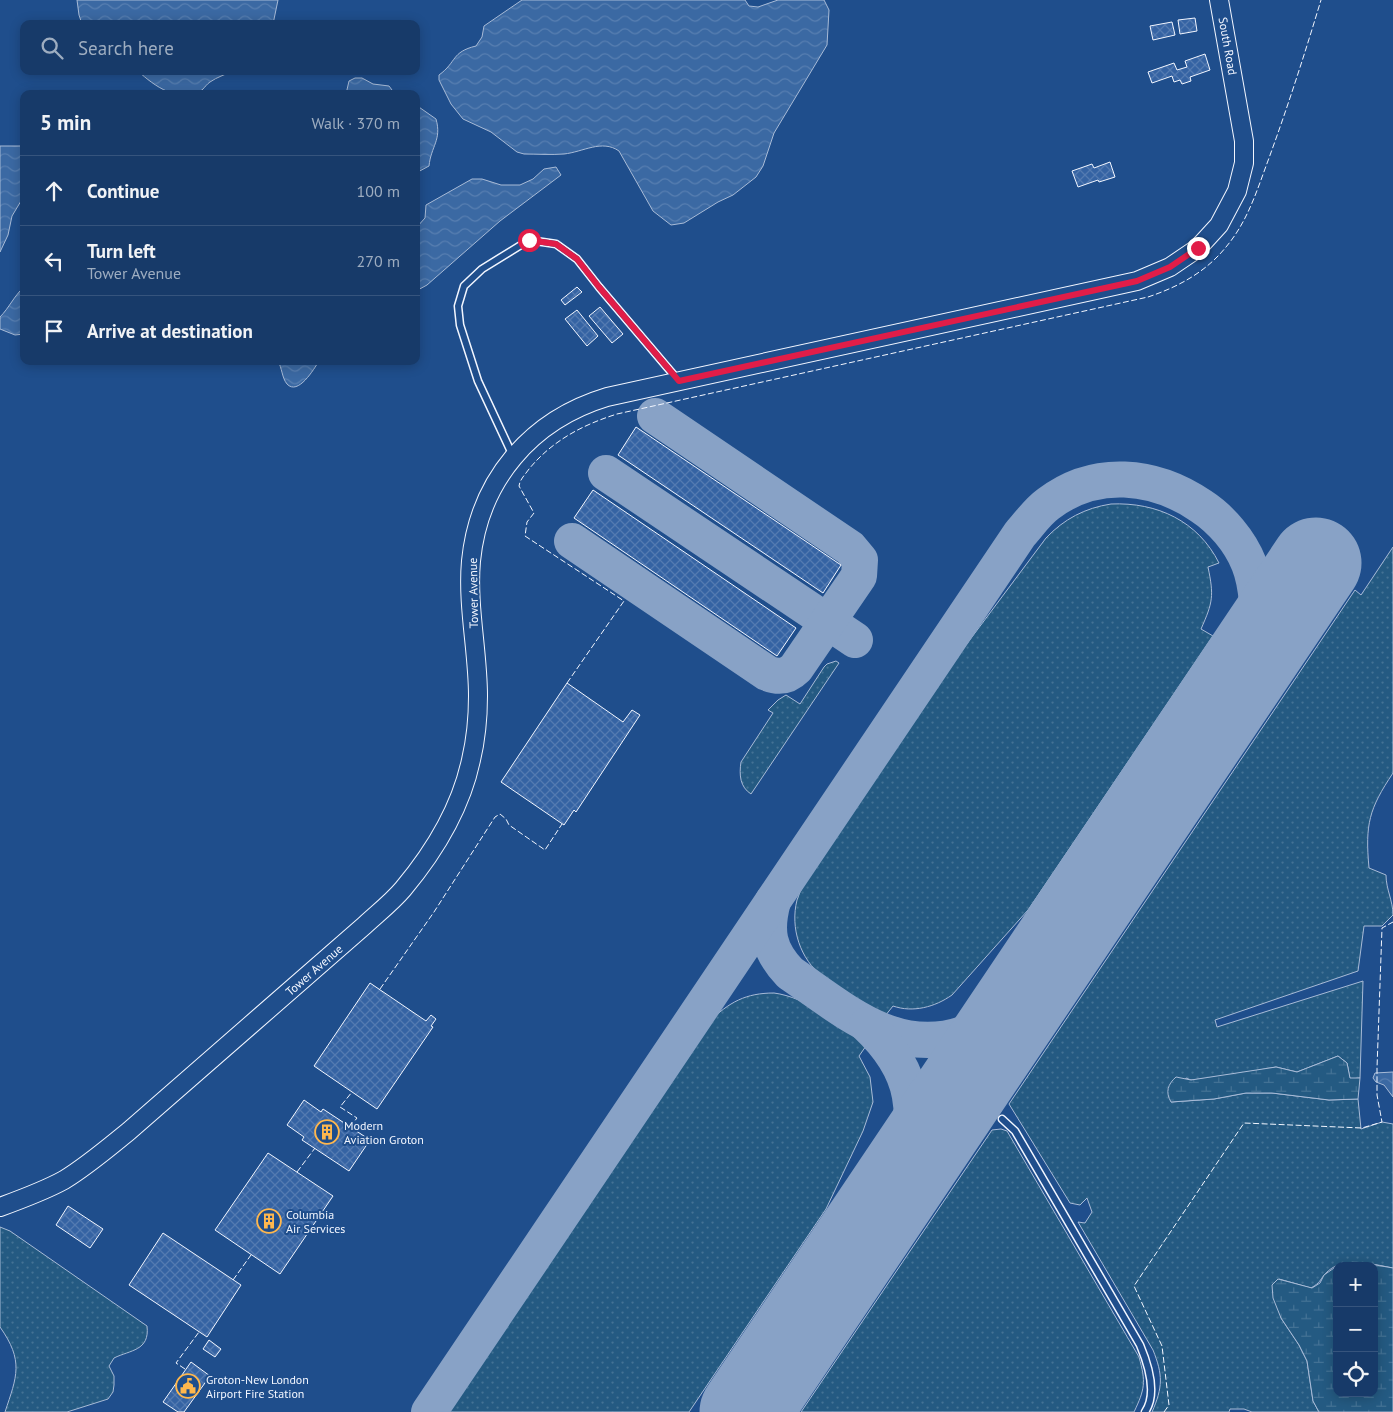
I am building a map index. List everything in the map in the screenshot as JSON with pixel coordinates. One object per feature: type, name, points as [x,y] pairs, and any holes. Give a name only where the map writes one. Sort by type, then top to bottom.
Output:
[{"type":"main road","name":"South Road","points":[[1220,0],[1236,91]]},
{"type":"main road","name":"Tower Avenue","points":[[0,1207],[62,1180],[95,1158],[129,1131],[365,925],[402,890],[424,861],[446,828],[460,795],[471,762],[477,728],[478,695],[471,600],[471,561],[478,524],[490,493],[513,457],[546,427],[562,416],[587,404],[613,395],[1137,281],[1170,267],[1198,248],[1219,225],[1237,190],[1244,163],[1244,141],[1236,91]]},
{"type":"lane","points":[[513,457],[478,381],[460,325],[458,306],[464,286],[482,269],[529,240],[556,244],[577,259],[679,381]]},
{"type":"lane","points":[[1002,1119],[1015,1131],[1140,1345],[1146,1360],[1151,1383],[1148,1407],[1145,1412]]},
{"type":"green space","points":[[1111,504],[1144,506],[1174,517],[1188,525],[1210,548],[1219,563],[1208,567],[1212,592],[1208,612],[1201,629],[1213,636],[1028,910],[952,995],[924,1008],[908,1009],[893,1006],[885,1016],[823,977],[808,961],[796,932],[795,911],[800,893],[811,872],[942,677],[1046,538],[1060,525],[1076,515],[1092,508]]},
{"type":"green space","points":[[1393,547],[1393,773],[1379,797],[1370,818],[1368,853],[1369,868],[1386,875],[1393,915],[1382,926],[1364,926],[1358,971],[1215,1020],[1217,1027],[1363,981],[1360,1078],[1350,1079],[1347,1063],[1338,1056],[1297,1072],[1276,1067],[1220,1077],[1191,1080],[1186,1078],[1171,1102],[1214,1099],[1246,1093],[1272,1093],[1329,1100],[1358,1099],[1361,1129],[1382,1122],[1393,1124],[1393,1268],[1378,1265],[1378,1262],[1333,1262],[1333,1268],[1311,1288],[1279,1279],[1281,1318],[1307,1361],[1313,1401],[1319,1412],[1252,1412],[1244,1409],[1230,1409],[1229,1412],[1152,1412],[1160,1388],[1159,1367],[1153,1350],[1078,1222],[1085,1223],[1092,1212],[1087,1198],[1080,1205],[1070,1203],[1009,1104],[1355,590],[1361,595]]},
{"type":"green space","points":[[836,661],[839,663],[751,794],[742,784],[741,762],[773,713],[768,710],[786,695],[800,704],[824,667]]},
{"type":"green space","points":[[764,993],[774,993],[799,1000],[824,1013],[847,1029],[866,1046],[859,1056],[870,1077],[873,1102],[863,1131],[826,1209],[689,1412],[446,1412],[709,1022],[738,1000]]},
{"type":"green space","points":[[1338,1056],[1347,1063],[1350,1078],[1360,1078],[1358,1099],[1329,1100],[1272,1093],[1246,1093],[1214,1099],[1171,1102],[1168,1095],[1169,1085],[1176,1077],[1191,1080],[1276,1067],[1297,1072]]},
{"type":"green space","points":[[1001,1129],[1007,1131],[1139,1357],[1143,1373],[1143,1385],[1134,1412],[801,1412],[992,1130]]},
{"type":"green space","points":[[0,1227],[10,1231],[147,1326],[147,1334],[142,1345],[114,1358],[109,1366],[114,1376],[114,1385],[113,1392],[108,1399],[67,1412],[5,1412],[13,1388],[16,1369],[13,1350],[0,1327]]},
{"type":"green space","points":[[1378,1265],[1393,1268],[1393,1412],[1319,1412],[1313,1401],[1307,1361],[1281,1318],[1273,1298],[1272,1285],[1278,1279],[1312,1288],[1320,1283],[1324,1275],[1333,1269],[1333,1397],[1378,1397]]},
{"type":"water","points":[[77,0],[278,0],[274,20],[81,20]]},
{"type":"water","points":[[522,0],[745,0],[749,6],[758,7],[778,0],[824,0],[829,10],[827,45],[774,133],[763,166],[756,177],[733,195],[684,223],[671,225],[653,211],[619,151],[606,146],[599,146],[564,154],[524,154],[517,152],[491,132],[463,119],[451,104],[439,80],[439,75],[458,54],[476,46],[482,37],[484,26]]},
{"type":"water","points":[[143,75],[224,75],[213,80],[202,90],[165,90]]},
{"type":"water","points":[[355,78],[362,78],[373,84],[389,86],[392,90],[347,90],[349,81]]},
{"type":"water","points":[[420,108],[436,119],[438,126],[437,138],[429,166],[420,171]]},
{"type":"water","points":[[0,146],[20,146],[20,203],[12,216],[8,235],[0,252]]},
{"type":"water","points":[[556,167],[561,175],[500,221],[427,285],[420,289],[420,224],[425,218],[426,205],[472,179],[482,179],[501,185],[520,185],[533,179],[544,169]]},
{"type":"water","points":[[20,291],[20,334],[15,335],[0,329],[0,317]]},
{"type":"water","points":[[279,365],[316,365],[305,380],[296,387],[291,387],[285,382]]},
{"type":"water","points":[[1393,1072],[1393,1097],[1384,1085],[1376,1082],[1373,1078],[1375,1073]]},
{"type":"building","points":[[1195,18],[1197,31],[1180,34],[1178,20]]},
{"type":"building","points":[[1172,22],[1175,35],[1153,40],[1150,26]]},
{"type":"building","points":[[1205,54],[1210,70],[1190,77],[1191,81],[1182,84],[1180,80],[1174,82],[1172,76],[1152,83],[1148,72],[1174,63],[1177,70],[1187,67],[1185,61]]},
{"type":"building","points":[[1110,162],[1115,177],[1099,182],[1098,180],[1078,187],[1072,171],[1092,164],[1094,168]]},
{"type":"building","points":[[577,287],[582,292],[565,305],[561,300]]},
{"type":"building","points":[[600,307],[623,334],[612,343],[589,316]]},
{"type":"building","points":[[577,310],[598,336],[587,346],[565,319]]},
{"type":"building","points":[[636,427],[841,565],[823,593],[618,455]]},
{"type":"building","points":[[593,490],[796,628],[777,656],[574,518]]},
{"type":"building","points":[[567,683],[623,722],[632,710],[640,715],[576,812],[574,810],[564,825],[501,782]]},
{"type":"building","points":[[370,983],[426,1021],[431,1015],[436,1019],[431,1026],[433,1027],[377,1109],[314,1066]]},
{"type":"building","name":"Modern Aviation Groton","points":[[304,1100],[321,1112],[323,1109],[370,1140],[349,1171],[302,1140],[304,1137],[287,1125]]},
{"type":"building","name":"Columbia Air Services","points":[[268,1153],[333,1196],[280,1274],[215,1230]]},
{"type":"building","points":[[68,1206],[103,1229],[90,1248],[56,1225]]},
{"type":"building","points":[[163,1233],[241,1285],[207,1337],[129,1285]]},
{"type":"building","points":[[209,1340],[221,1349],[215,1357],[203,1349]]},
{"type":"building","name":"Groton-New London Airport Fire Station","points":[[191,1362],[210,1376],[184,1412],[178,1412],[163,1402]]},
{"type":"taxiway","points":[[572,541],[767,673],[779,676],[790,673],[796,668],[859,576],[860,560],[850,548],[655,416]]},
{"type":"taxiway","points":[[606,473],[855,640]]},
{"type":"taxiway","points":[[429,1412],[1020,534],[1044,507],[1066,492],[1105,480],[1144,482],[1164,487],[1183,495],[1201,506],[1216,517],[1229,531],[1241,547],[1249,564],[1255,584],[1258,650]]},
{"type":"taxiway","points":[[773,901],[769,922],[770,940],[783,965],[790,973],[830,1001],[871,1026],[892,1034],[915,1039],[938,1039],[963,1034],[978,1028],[1018,1006]]},
{"type":"taxiway","points":[[867,1025],[884,1043],[896,1060],[905,1077],[910,1095],[911,1133],[903,1178]]},
{"type":"runway","points":[[745,1412],[1316,563]]},
{"type":"fence","points":[[567,683],[624,601],[525,536],[527,522],[534,513],[519,486],[529,469],[538,459],[568,435],[592,423],[617,414],[1148,297],[1191,278],[1210,264],[1226,247],[1246,216],[1283,119],[1321,0]]},
{"type":"fence","points":[[380,989],[434,912],[495,817],[500,814],[509,825],[545,850],[562,824]]},
{"type":"fence","points":[[1164,1412],[1169,1405],[1162,1346],[1134,1286],[1244,1123],[1362,1128],[1382,1122],[1377,1095],[1382,928],[1393,922]]},
{"type":"fence","points":[[350,1127],[357,1118],[340,1107],[352,1092]]},
{"type":"fence","points":[[297,1172],[315,1148]]},
{"type":"fence","points":[[233,1280],[251,1255]]},
{"type":"fence","points":[[185,1369],[176,1363],[199,1332]]},
{"type":"place","name":"Modern Aviation Groton","points":[[327,1132]]},
{"type":"place","name":"Columbia Air Services","points":[[269,1221]]},
{"type":"place","name":"Groton-New London Airport Fire Station","points":[[188,1386]]},
{"type":"route","points":[[529,240],[556,244],[577,259],[679,381],[1137,281],[1170,267],[1198,248]]}]
